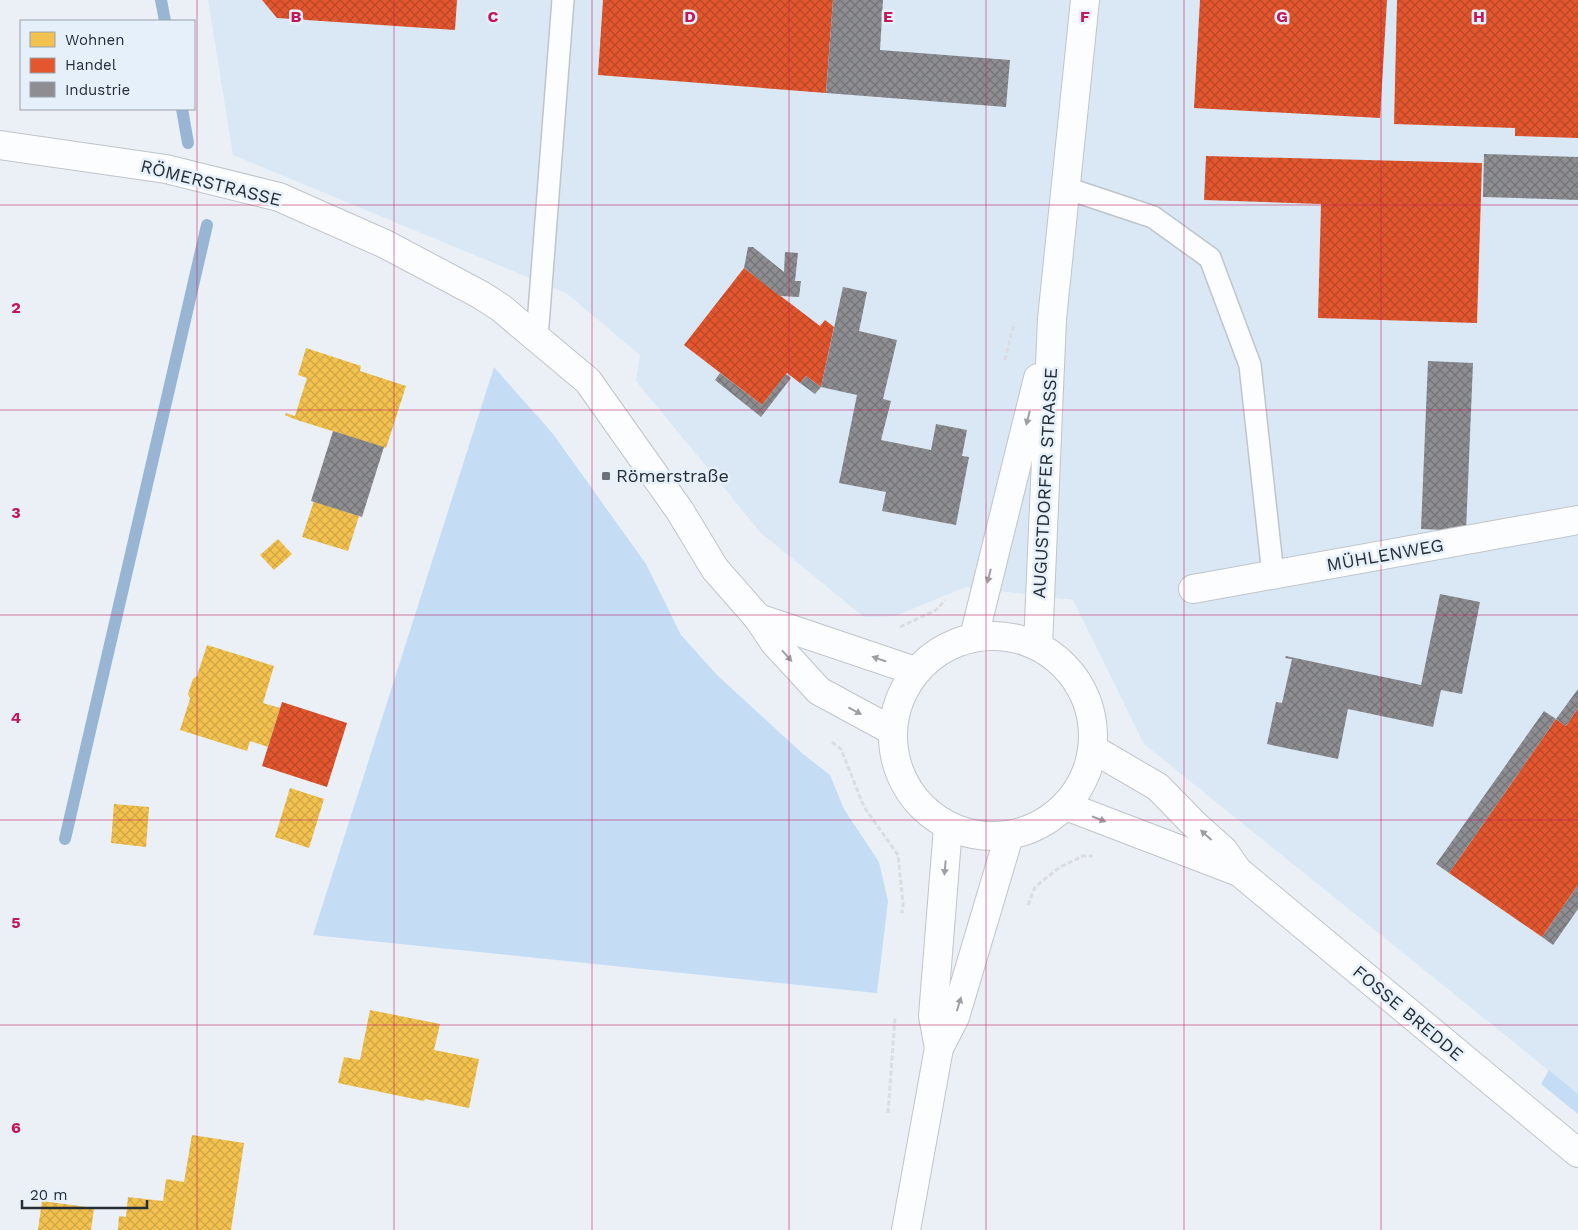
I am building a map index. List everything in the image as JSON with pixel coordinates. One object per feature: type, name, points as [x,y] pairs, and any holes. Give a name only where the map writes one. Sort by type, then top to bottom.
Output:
[{"type":"street","name":"AUGUSTDORFER STRASSE","points":[[1038,646],[1052,320],[1085,0]]},
{"type":"street","name":"RÖMERSTRASSE","points":[[0,145],[166,169],[279,197],[385,244],[481,295],[501,308],[588,381],[680,511],[715,569],[758,618],[774,642],[819,691],[891,730]]},
{"type":"street","name":"AUGUSTDORFER STRASSE","points":[[974,637],[1052,320]]},
{"type":"street","name":"MÜHLENWEG","points":[[1193,589],[1578,520]]},
{"type":"street","points":[[758,618],[916,671]]},
{"type":"street","points":[[1007,636],[1038,646],[1063,664],[1082,689],[1092,718],[1093,749],[1084,780],[1066,806],[1040,826],[1009,836],[978,837],[948,827],[923,810],[905,787],[894,759],[891,730],[898,698],[916,671],[942,648],[974,637],[1007,636]]},
{"type":"street","name":"FOSSE BREDDE","points":[[1093,749],[1158,787],[1194,825],[1224,851],[1238,871],[1578,1153]]},
{"type":"street","name":"FOSSE BREDDE","points":[[1066,806],[1238,871]]},
{"type":"street","points":[[939,1048],[933,1016],[948,827]]},
{"type":"street","points":[[906,1230],[939,1048],[954,1017],[1009,836]]},
{"type":"lane","points":[[537,338],[563,0]]},
{"type":"lane","points":[[1066,188],[1153,217],[1210,258],[1250,365],[1273,574]]},
{"type":"path","points":[[892,627],[902,627],[936,610],[946,598]]},
{"type":"path","points":[[828,739],[841,749],[864,808],[898,855],[903,904],[902,922]]},
{"type":"path","points":[[986,913],[1024,915],[1036,887],[1060,867],[1083,856],[1118,856],[1132,832]]},
{"type":"path","points":[[888,1121],[895,1013]]},
{"type":"shaded area","points":[[208,0],[1578,0],[1578,1094],[1144,744],[1073,600],[966,587],[895,616],[864,617],[761,533],[636,381],[640,355],[566,293],[233,155]]},
{"type":"shaded area","points":[[494,367],[553,434],[646,564],[681,635],[717,675],[803,754],[830,775],[844,809],[879,862],[888,901],[877,993],[313,935]]},
{"type":"shaded area","points":[[1549,1070],[1578,1094],[1578,1114],[1541,1084]]},
{"type":"building: Wohnen","points":[[306,348],[361,366],[360,371],[406,386],[386,448],[285,415],[286,413],[295,416],[307,378],[298,375]]},
{"type":"building: Wohnen","points":[[314,501],[359,516],[348,551],[302,537]]},
{"type":"building: Wohnen","points":[[278,539],[292,554],[274,570],[260,555]]},
{"type":"building: Wohnen","points":[[207,645],[274,666],[263,703],[280,708],[268,747],[250,741],[247,751],[180,730],[190,699],[188,694],[193,679],[197,676]]},
{"type":"building: Wohnen","points":[[290,788],[324,799],[309,848],[275,837]]},
{"type":"building: Wohnen","points":[[114,804],[149,807],[146,847],[111,843]]},
{"type":"building: Wohnen","points":[[370,1010],[440,1024],[434,1050],[479,1059],[469,1108],[425,1099],[424,1101],[338,1083],[344,1057],[360,1060]]},
{"type":"building: Wohnen","points":[[192,1135],[244,1143],[231,1230],[118,1230],[119,1216],[126,1217],[128,1197],[163,1201],[166,1179],[184,1182]]},
{"type":"building: Wohnen","points":[[42,1201],[94,1208],[91,1230],[38,1230]]},
{"type":"building: Handel","points":[[262,0],[457,0],[455,30],[277,18]]},
{"type":"building: Handel","points":[[603,0],[833,0],[826,93],[598,75]]},
{"type":"building: Handel","points":[[1200,0],[1387,0],[1380,118],[1194,108]]},
{"type":"building: Handel","points":[[1397,0],[1578,0],[1578,138],[1515,136],[1515,128],[1394,124]]},
{"type":"building: Handel","points":[[1206,156],[1482,163],[1477,323],[1318,318],[1321,204],[1204,200]]},
{"type":"building: Handel","points":[[744,268],[820,326],[825,320],[834,327],[821,387],[806,376],[800,383],[787,373],[762,405],[684,345]]},
{"type":"building: Handel","points":[[282,702],[347,723],[327,787],[262,766]]},
{"type":"building: Handel","points":[[1578,708],[1578,885],[1542,937],[1449,873],[1556,719],[1566,726]]},
{"type":"building: Industrie","points":[[833,0],[883,0],[880,50],[1010,60],[1006,107],[826,93]]},
{"type":"building: Industrie","points":[[1484,154],[1578,157],[1578,200],[1483,197]]},
{"type":"building: Industrie","points":[[748,247],[753,247],[784,272],[785,252],[798,253],[795,281],[801,281],[799,297],[780,296],[744,268]]},
{"type":"building: Industrie","points":[[843,287],[867,292],[859,331],[897,340],[883,399],[891,401],[881,440],[931,450],[936,424],[967,430],[962,456],[969,457],[956,525],[882,511],[886,492],[839,483],[857,395],[821,387]]},
{"type":"building: Industrie","points":[[1428,361],[1473,363],[1466,531],[1421,529]]},
{"type":"building: Industrie","points":[[720,373],[762,405],[786,374],[791,378],[761,417],[715,380]]},
{"type":"building: Industrie","points":[[806,376],[821,387],[815,394],[800,383]]},
{"type":"building: Industrie","points":[[333,431],[384,447],[362,517],[311,501]]},
{"type":"building: Industrie","points":[[1440,594],[1480,602],[1462,694],[1441,690],[1433,727],[1348,709],[1338,759],[1267,744],[1276,702],[1282,703],[1292,659],[1285,658],[1286,656],[1421,685]]},
{"type":"building: Industrie","points":[[1578,689],[1578,708],[1566,726],[1556,719]]},
{"type":"building: Industrie","points":[[1544,711],[1556,719],[1449,873],[1436,864]]},
{"type":"building: Industrie","points":[[1578,885],[1578,909],[1553,945],[1542,937]]},
{"type":"waterway","points":[[161,0],[165,20]]},
{"type":"waterway","points":[[182,110],[188,143]]},
{"type":"waterway","points":[[65,839],[207,225]]},
{"type":"place","name":"Römerstraße","points":[[606,476]]}]
